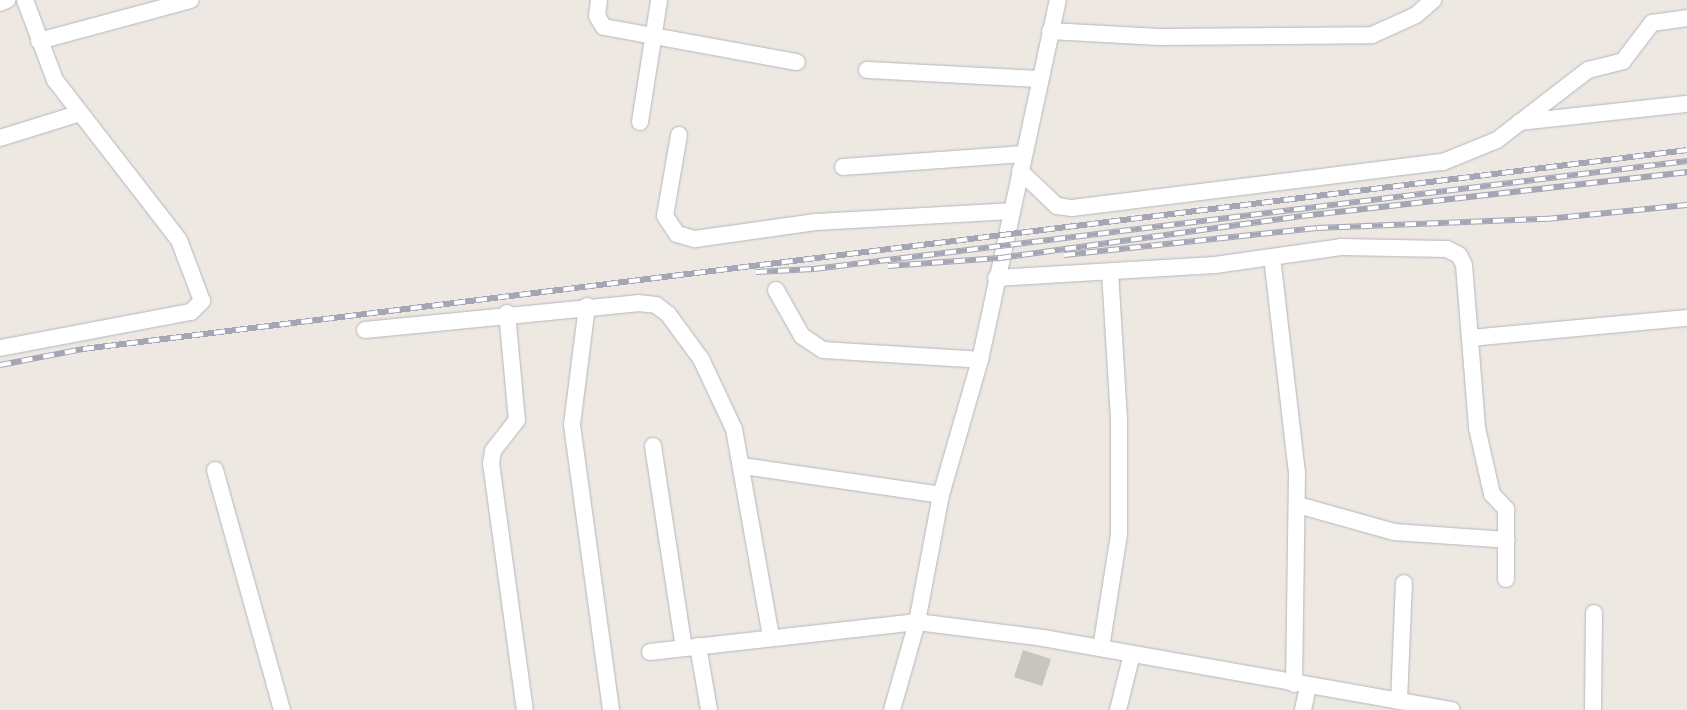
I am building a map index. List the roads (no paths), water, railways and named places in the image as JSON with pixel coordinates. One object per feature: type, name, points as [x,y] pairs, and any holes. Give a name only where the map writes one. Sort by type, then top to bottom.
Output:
[{"type":"street","points":[[0,3],[7,0]]},
{"type":"street","points":[[0,348],[191,312],[202,301],[179,240],[77,114],[55,80],[25,0]]},
{"type":"street","points":[[39,41],[191,0]]},
{"type":"street","points":[[599,0],[597,16],[604,27],[796,62]]},
{"type":"street","points":[[640,122],[659,0]]},
{"type":"street","points":[[892,710],[917,622],[941,495],[980,360],[996,278],[1058,0]]},
{"type":"street","points":[[1050,31],[1159,37],[1372,35],[1416,15],[1433,0]]},
{"type":"street","points":[[1020,170],[1057,206],[1081,207],[1443,162],[1474,153],[1588,70],[1632,55],[1652,23],[1687,18]]},
{"type":"street","points":[[867,70],[1040,79]]},
{"type":"street","points":[[1517,122],[1687,104]]},
{"type":"street","points":[[0,138],[77,114]]},
{"type":"street","points":[[679,135],[665,216],[677,234],[696,239],[816,222],[1011,211]]},
{"type":"street","points":[[844,167],[1024,154]]},
{"type":"street","points":[[996,278],[1110,273],[1272,257],[1341,247],[1447,249],[1459,255],[1464,265],[1477,428],[1492,494],[1506,509],[1506,579]]},
{"type":"street","points":[[1272,257],[1298,505],[1303,710]]},
{"type":"street","points":[[1100,648],[1119,534],[1119,420],[1110,273]]},
{"type":"street","points":[[776,290],[802,336],[823,350],[980,360]]},
{"type":"street","points":[[365,330],[638,302],[656,305],[668,314],[720,394],[743,466],[771,637]]},
{"type":"street","points":[[587,306],[572,425],[611,710]]},
{"type":"street","points":[[508,314],[517,420],[493,451],[491,463],[525,710]]},
{"type":"street","points":[[1470,338],[1687,318]]},
{"type":"street","points":[[653,446],[691,647],[709,710]]},
{"type":"street","points":[[743,466],[941,495]]},
{"type":"street","points":[[215,470],[282,710]]},
{"type":"street","points":[[1298,505],[1394,532],[1507,540]]},
{"type":"street","points":[[1399,701],[1404,583]]},
{"type":"street","points":[[1593,710],[1594,613]]},
{"type":"street","points":[[650,652],[917,622],[1100,648],[1301,686],[1373,704],[1399,701],[1452,710]]},
{"type":"street","points":[[1118,710],[1132,654]]},
{"type":"railway","points":[[0,365],[83,349],[1687,150]]},
{"type":"railway","points":[[756,272],[814,269],[1687,161]]},
{"type":"railway","points":[[888,266],[1000,258],[1302,216],[1687,172]]},
{"type":"railway","points":[[1064,255],[1317,228],[1546,219],[1687,205]]}]
